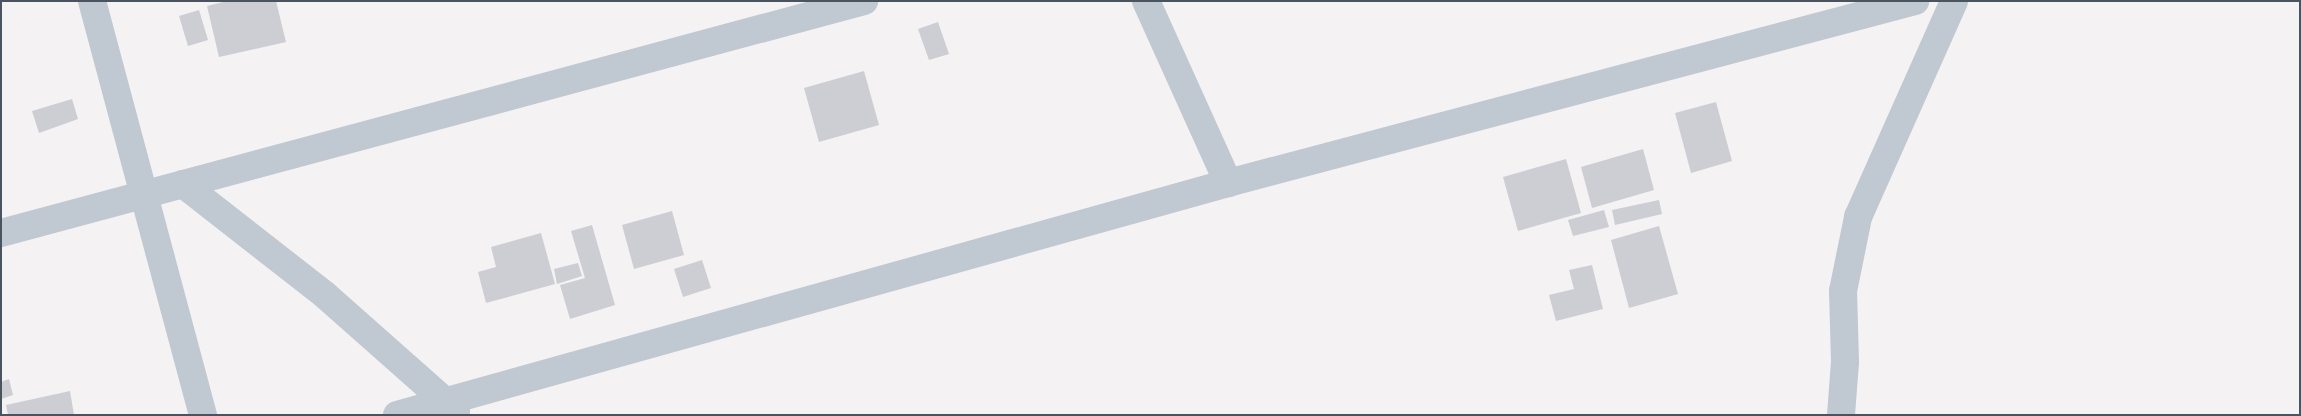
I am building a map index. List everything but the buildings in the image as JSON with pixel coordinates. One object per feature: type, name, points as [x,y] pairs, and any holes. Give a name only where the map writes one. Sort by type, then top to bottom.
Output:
[{"type":"street","points":[[92,1],[203,415]]},
{"type":"street","points":[[1,233],[864,1]]},
{"type":"street","points":[[1146,1],[1228,183]]},
{"type":"street","points":[[397,415],[454,408],[1826,11],[1915,1]]},
{"type":"street","points":[[1841,415],[1845,362],[1843,291],[1858,217],[1954,1]]},
{"type":"street","points":[[183,184],[326,295],[454,408]]}]
